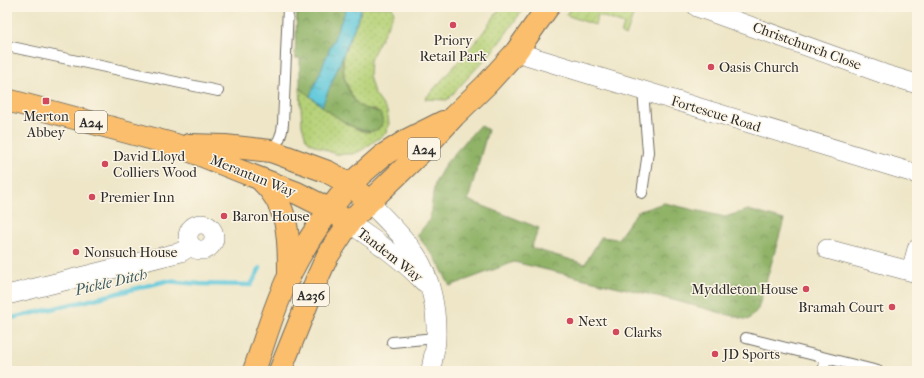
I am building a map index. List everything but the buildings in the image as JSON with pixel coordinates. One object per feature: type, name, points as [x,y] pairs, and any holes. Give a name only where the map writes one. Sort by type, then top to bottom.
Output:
[{"type":"main road","name":"A24","points":[[329,209],[349,223],[420,154],[454,116],[486,85],[516,52],[548,7]]},
{"type":"main road","name":"Merantun Way","points":[[7,100],[176,145],[297,193],[329,209]]},
{"type":"main road","name":"A24","points":[[350,184],[382,156],[409,139],[454,116]]},
{"type":"main road","name":"Merantun Way","points":[[176,145],[225,146],[271,151],[328,172],[350,184],[369,202]]},
{"type":"main road","points":[[235,169],[245,170],[253,166],[271,151]]},
{"type":"main road","points":[[258,177],[270,188],[278,200],[285,216],[288,234],[289,277]]},
{"type":"main road","name":"A236","points":[[254,371],[289,277],[310,238],[329,209],[350,184]]},
{"type":"main road","name":"A236","points":[[280,371],[327,257],[349,223]]},
{"type":"street","name":"Christchurch Close","points":[[697,7],[884,74],[917,84]]},
{"type":"street","name":"Fortescue Road","points":[[516,52],[917,174]]},
{"type":"street","name":"Tandem Way","points":[[369,202],[402,237],[416,255],[424,269],[430,287],[435,316],[436,338],[431,371]]},
{"type":"street","name":"Tandem Way","points":[[349,223],[412,268],[430,287]]},
{"type":"street","points":[[7,295],[181,252],[191,246]]},
{"type":"street","points":[[827,249],[914,272],[917,249]]},
{"type":"lane","points":[[271,151],[278,143],[282,134],[288,7]]},
{"type":"lane","points":[[7,46],[218,91]]},
{"type":"lane","points":[[642,193],[648,152],[643,91]]},
{"type":"lane","points":[[392,342],[436,338]]},
{"type":"lane","points":[[746,338],[878,371]]},
{"type":"lane","points":[[823,371],[826,358]]},
{"type":"green space","points":[[295,7],[347,7],[344,21],[343,68],[348,90],[356,103],[361,107],[381,114],[382,121],[379,128],[372,131],[362,130],[350,125],[326,110],[300,88],[300,58],[295,58],[297,13]]},
{"type":"green space","points":[[361,7],[392,7],[394,13],[370,60],[369,76],[374,93],[387,111],[389,123],[386,133],[362,150],[353,154],[335,154],[312,144],[306,139],[302,125],[300,88],[332,114],[351,126],[360,130],[371,132],[381,126],[376,110],[365,109],[357,104],[350,92],[344,76],[343,55],[360,14]]},
{"type":"green space","points":[[501,7],[525,7],[496,47],[447,100],[425,99],[479,38]]},
{"type":"green space","points":[[577,7],[636,7],[626,36],[621,34],[624,24],[598,15],[595,25],[566,15],[570,9]]},
{"type":"green space","points":[[480,125],[488,130],[468,200],[539,228],[531,248],[585,264],[601,237],[618,239],[637,212],[664,203],[725,217],[748,210],[784,220],[758,309],[748,320],[673,300],[514,262],[450,286],[436,259],[417,235],[429,221],[435,183],[446,163]]},
{"type":"water","points":[[347,7],[361,7],[360,14],[322,106],[310,96]]},
{"type":"waterway","name":"Pickle Ditch","points":[[7,319],[166,281],[200,284],[251,285],[260,268]]},
{"type":"place","name":"Priory Retail Park","points":[[453,25]]},
{"type":"place","name":"Oasis Church","points":[[711,67]]},
{"type":"place","name":"Merton Abbey","points":[[46,101]]},
{"type":"place","name":"David Lloyd Colliers Wood","points":[[105,164]]},
{"type":"place","name":"Premier Inn","points":[[92,197]]},
{"type":"place","name":"Baron House","points":[[224,216]]},
{"type":"place","name":"Nonsuch House","points":[[76,252]]},
{"type":"place","name":"Myddleton House","points":[[806,289]]},
{"type":"place","name":"Bramah Court","points":[[892,307]]},
{"type":"place","name":"Next","points":[[570,321]]},
{"type":"place","name":"Clarks","points":[[616,332]]},
{"type":"place","name":"JD Sports","points":[[715,354]]}]
